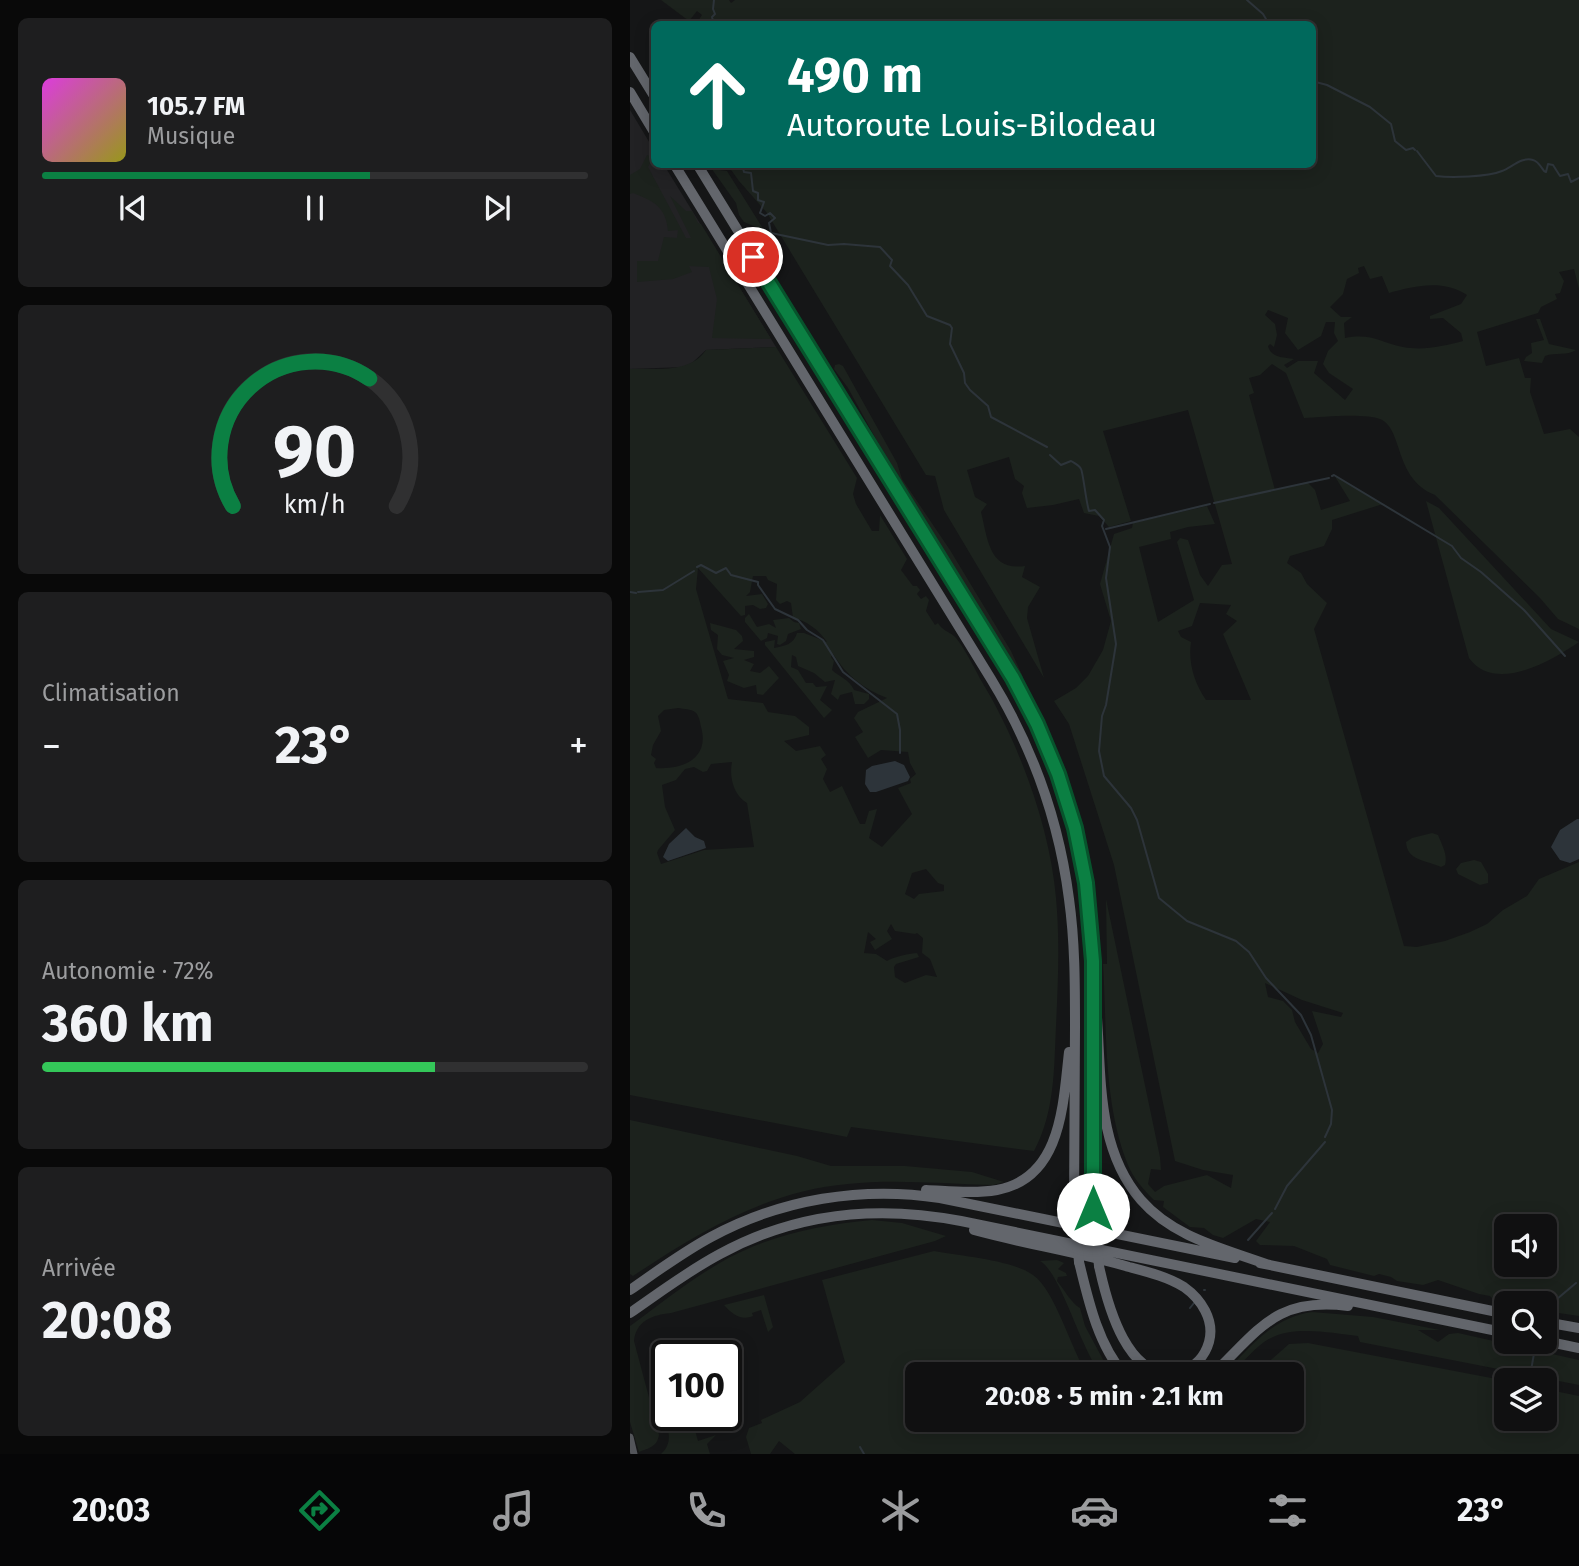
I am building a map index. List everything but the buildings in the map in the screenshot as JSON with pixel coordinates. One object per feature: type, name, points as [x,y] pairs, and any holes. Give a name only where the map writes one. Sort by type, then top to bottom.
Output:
[{"type":"highway","points":[[630,57],[651,91]]},
{"type":"highway","points":[[630,92],[651,127]]},
{"type":"highway","points":[[676,168],[984,667],[1020,732],[1047,800],[1066,877],[1074,942],[1074,1209],[1080,1262],[1098,1327],[1116,1362]]},
{"type":"highway","points":[[699,168],[996,650],[1029,708],[1052,758],[1075,828],[1088,894],[1105,1117],[1114,1154],[1125,1178],[1147,1207],[1174,1228],[1200,1241],[1266,1264]]},
{"type":"highway","points":[[920,1214],[976,1231],[1110,1261],[1178,1283],[1199,1301],[1209,1321],[1209,1342],[1198,1361],[1184,1370],[1168,1373],[1153,1370],[1139,1361],[1119,1330],[1099,1266],[1093,1213],[1093,961]]},
{"type":"highway","points":[[630,1290],[694,1247],[754,1217],[819,1199],[922,1190],[992,1191],[1017,1183],[1034,1171],[1048,1153],[1058,1128],[1074,1010]]},
{"type":"highway","points":[[882,1193],[940,1198],[1494,1311]]},
{"type":"highway","points":[[630,1313],[711,1259],[743,1242],[806,1221],[878,1213],[920,1214],[1494,1330]]},
{"type":"highway","points":[[1225,1362],[1262,1325],[1286,1310],[1317,1304],[1386,1308]]},
{"type":"highway","points":[[1557,1324],[1579,1328]]},
{"type":"highway","points":[[1557,1343],[1579,1348]]},
{"type":"main road","points":[[630,1437],[634,1454]]},
{"type":"shaded area","points":[[661,0],[729,0],[731,3],[735,0],[1579,0],[1579,289],[1574,269],[1559,272],[1564,281],[1560,293],[1555,294],[1557,299],[1541,307],[1538,313],[1477,332],[1486,366],[1519,358],[1525,378],[1531,378],[1530,392],[1544,434],[1570,429],[1579,437],[1579,629],[1558,619],[1435,495],[1412,477],[1388,424],[1373,417],[1304,418],[1286,373],[1272,364],[1260,375],[1249,378],[1254,393],[1249,395],[1275,490],[1307,482],[1315,490],[1321,510],[1350,501],[1334,475],[1383,504],[1332,520],[1332,529],[1324,546],[1290,556],[1287,563],[1301,573],[1307,584],[1327,603],[1314,629],[1404,946],[1417,947],[1445,941],[1487,924],[1503,910],[1527,896],[1539,879],[1579,862],[1579,1316],[1557,1313],[1557,1291],[1494,1291],[1494,1300],[1490,1296],[1438,1280],[1423,1285],[1330,1265],[1327,1259],[1294,1246],[1260,1245],[1256,1241],[1270,1222],[1256,1219],[1223,1238],[1213,1235],[1204,1228],[1190,1227],[1163,1207],[1164,1201],[1154,1200],[1136,1179],[1120,1141],[1110,1092],[1103,964],[1107,964],[1106,899],[1160,1157],[1161,1170],[1151,1169],[1148,1184],[1155,1192],[1164,1186],[1207,1175],[1231,1188],[1233,1175],[1203,1170],[1175,1161],[1114,865],[1069,724],[1054,701],[1076,688],[1088,676],[1103,650],[1111,621],[1100,584],[1114,534],[1132,528],[1133,523],[1207,506],[1215,524],[1170,532],[1171,539],[1139,547],[1158,622],[1194,600],[1177,542],[1180,538],[1188,540],[1200,575],[1208,586],[1222,565],[1232,564],[1188,410],[1103,431],[1131,521],[1109,527],[1099,516],[1084,513],[1079,499],[1027,508],[1022,493],[1024,486],[1015,479],[1009,457],[967,470],[975,497],[987,504],[981,512],[992,551],[1004,564],[1025,566],[1022,577],[1040,587],[1028,607],[1027,618],[1044,678],[944,510],[935,476],[926,475],[767,213],[730,168],[1316,168],[1316,21],[698,21],[702,15],[697,11],[689,21]],"holes":[[[1364,266],[1370,279],[1382,276],[1389,293],[1418,286],[1438,285],[1467,295],[1461,304],[1430,316],[1430,319],[1443,318],[1461,333],[1463,341],[1418,348],[1403,347],[1369,337],[1345,338],[1344,323],[1352,317],[1341,317],[1330,307],[1343,294],[1347,279],[1359,273],[1358,268]],[[1268,310],[1288,318],[1285,333],[1298,350],[1321,336],[1326,322],[1335,322],[1334,333],[1338,341],[1328,351],[1323,364],[1329,373],[1353,389],[1345,400],[1314,373],[1318,361],[1298,361],[1287,368],[1284,365],[1294,359],[1272,353],[1268,346],[1270,344],[1274,347],[1277,335],[1275,324],[1265,315]],[[1200,603],[1231,605],[1226,614],[1237,621],[1223,634],[1251,700],[1206,700],[1193,672],[1191,642],[1181,637],[1178,631],[1192,626]],[[1265,983],[1302,1000],[1343,1013],[1341,1017],[1312,1011],[1323,1044],[1318,1053],[1311,1049],[1295,1022],[1292,1010],[1283,1001],[1268,997]]]},
{"type":"shaded area","points":[[630,110],[651,145],[651,168],[666,168],[776,347],[706,350],[684,367],[630,369]]},
{"type":"shaded area","points":[[647,155],[651,156],[648,167],[686,238],[691,238],[670,196],[686,211],[692,211],[771,339],[712,338],[717,299],[709,267],[689,266],[692,272],[673,279],[637,282],[637,261],[658,261],[664,237],[677,238],[678,230],[668,231],[665,216],[653,202],[630,194],[630,175],[640,169]]},
{"type":"shaded area","points":[[711,168],[727,171],[762,227],[760,232],[772,240],[772,248],[780,261],[756,227],[744,222],[736,203]]},
{"type":"shaded area","points":[[1536,319],[1540,319],[1549,344],[1576,350],[1545,356],[1542,363],[1524,361],[1532,353],[1531,343],[1544,340]]},
{"type":"shaded area","points":[[776,347],[857,478],[853,494],[872,531],[879,531],[880,515],[907,559],[901,570],[913,586],[920,590],[917,594],[921,599],[926,596],[929,600],[926,611],[935,625],[938,623],[954,636],[965,651],[996,706],[1020,758],[1047,843],[1053,871],[1058,930],[1052,1090],[1046,1121],[1034,1151],[851,1127],[847,1137],[630,1095],[630,369],[682,366],[699,358],[706,350]],"holes":[[[698,568],[741,616],[745,615],[745,606],[753,605],[760,609],[766,608],[768,604],[762,594],[746,596],[750,592],[753,576],[766,576],[777,584],[776,600],[780,604],[787,601],[791,603],[793,618],[812,627],[827,642],[797,633],[794,640],[785,645],[774,648],[775,640],[765,642],[765,645],[824,718],[832,710],[820,700],[827,686],[816,687],[813,683],[806,683],[798,670],[791,667],[792,655],[796,657],[798,666],[814,673],[825,682],[835,680],[831,694],[838,700],[840,695],[852,692],[855,704],[864,704],[869,699],[869,694],[854,690],[832,670],[833,654],[857,681],[887,698],[858,712],[854,718],[863,732],[855,737],[868,758],[881,750],[908,752],[916,774],[910,779],[911,783],[898,788],[912,814],[882,847],[869,838],[877,809],[869,811],[865,824],[860,824],[842,786],[830,792],[823,779],[827,769],[821,759],[826,755],[820,746],[796,751],[784,741],[809,735],[809,727],[795,716],[768,712],[763,703],[728,699],[696,589]],[[678,708],[696,713],[700,721],[702,747],[692,760],[684,764],[656,768],[656,759],[651,755],[661,731],[658,716],[664,710]],[[732,762],[733,785],[738,795],[747,803],[754,847],[704,850],[661,864],[658,850],[675,830],[665,807],[662,785],[676,780],[685,769],[694,767],[703,772],[707,771],[711,764]],[[926,869],[938,883],[944,885],[944,891],[919,894],[914,899],[905,894],[912,873]],[[891,924],[895,931],[917,933],[923,938],[922,953],[930,959],[937,977],[926,975],[905,983],[895,977],[896,964],[919,957],[917,953],[887,961],[876,954],[864,953],[868,932],[876,939],[870,942],[875,950],[892,939],[887,931]]]},
{"type":"shaded area","points":[[835,365],[843,366],[897,463],[902,479],[950,550],[1011,651],[1023,677],[834,369]]},
{"type":"shaded area","points":[[1426,501],[1439,508],[1551,629],[1579,642],[1539,665],[1508,674],[1493,673],[1480,668],[1469,658]]},
{"type":"shaded area","points":[[749,614],[757,627],[769,624],[776,628],[773,620],[789,618],[799,623],[801,629],[788,634],[786,641],[780,645],[777,644],[778,636],[768,633],[767,638],[761,641],[745,622]]},
{"type":"shaded area","points":[[710,623],[736,630],[742,636],[743,641],[734,649],[754,651],[754,657],[744,660],[754,664],[750,671],[760,673],[769,666],[779,678],[763,695],[757,694],[756,685],[744,688],[727,681],[729,675],[723,661],[734,658],[722,655],[717,649],[718,635],[711,630]]},
{"type":"shaded area","points":[[895,761],[904,765],[910,777],[908,781],[870,792],[865,784],[866,770]]},
{"type":"shaded area","points":[[1577,819],[1579,859],[1570,863],[1560,860],[1551,847],[1560,830]]},
{"type":"shaded area","points":[[686,828],[704,841],[706,848],[668,861],[663,857],[669,844]]},
{"type":"shaded area","points":[[1432,833],[1438,835],[1445,854],[1445,865],[1441,867],[1418,859],[1407,848],[1406,842],[1412,838]]},
{"type":"shaded area","points":[[1474,860],[1481,862],[1488,874],[1488,883],[1480,885],[1458,874],[1456,869],[1461,863]]},
{"type":"shaded area","points":[[630,1120],[797,1156],[831,1166],[905,1166],[972,1172],[1004,1182],[993,1185],[902,1182],[848,1184],[790,1195],[709,1229],[633,1276],[630,1274]]},
{"type":"shaded area","points":[[872,1220],[902,1223],[946,1236],[646,1320],[638,1328],[634,1341],[651,1405],[651,1431],[658,1431],[659,1435],[654,1445],[639,1452],[630,1422],[630,1326],[684,1286],[736,1254],[792,1233]]},
{"type":"shaded area","points":[[934,1251],[1000,1262],[1024,1270],[1033,1275],[1048,1293],[1081,1362],[905,1362],[905,1432],[1304,1432],[1304,1362],[1269,1362],[1289,1344],[1308,1343],[1494,1379],[1494,1431],[1557,1431],[1557,1391],[1579,1396],[1579,1454],[795,1454],[779,1441],[770,1454],[751,1454],[746,1437],[749,1428],[800,1402],[845,1362],[822,1280]]},
{"type":"shaded area","points":[[1057,1260],[1064,1263],[1058,1269],[1067,1276],[1058,1277],[1057,1281],[1080,1308],[1085,1326],[1104,1362],[1093,1362],[1063,1295],[1048,1268],[1040,1261]]},
{"type":"shaded area","points":[[764,1295],[773,1327],[768,1332],[761,1310],[745,1318],[734,1314],[724,1305]]},
{"type":"shaded area","points":[[1312,1312],[1373,1317],[1440,1330],[1418,1330],[1438,1342],[1449,1334],[1458,1333],[1494,1341],[1494,1354],[1552,1354],[1579,1360],[1579,1385],[1557,1381],[1557,1368],[1494,1368],[1360,1342],[1358,1336],[1310,1331],[1274,1336],[1255,1349],[1243,1362],[1236,1362],[1263,1335],[1285,1320]]},
{"type":"shaded area","points":[[668,1431],[695,1431],[698,1441],[716,1435],[707,1444],[710,1454],[661,1454],[669,1441]]},
{"type":"waterway","points":[[713,21],[714,0]]},
{"type":"waterway","points":[[1247,0],[1267,21]]},
{"type":"waterway","points":[[1316,82],[1370,107],[1391,124],[1395,141],[1406,150],[1415,150]]},
{"type":"waterway","points":[[1417,151],[1436,176],[1487,175],[1529,159],[1546,172],[1548,164],[1553,165],[1560,176],[1568,174],[1571,182],[1579,178]]},
{"type":"waterway","points":[[743,168],[744,172],[751,173],[753,191],[758,193],[758,200],[764,202],[760,213],[765,216],[770,213],[775,218],[769,223],[771,233],[828,245],[880,247],[892,260],[890,266],[908,285],[927,316],[952,328],[950,344],[964,373],[965,383],[988,406],[991,417],[1047,447]]},
{"type":"waterway","points":[[1050,455],[1061,465],[1071,461],[1080,468],[1089,511],[1095,510],[1104,520],[1102,526],[1110,547],[1106,578],[1116,644],[1102,716],[1099,751],[1104,776],[1131,808],[1137,820],[1159,898],[1187,921],[1236,941],[1249,952],[1266,978],[1301,1015],[1311,1035],[1332,1110],[1331,1124],[1325,1137]]},
{"type":"waterway","points":[[1332,476],[1452,546],[1461,558],[1524,610],[1565,656]]},
{"type":"waterway","points":[[1214,503],[1329,478]]},
{"type":"waterway","points":[[1106,529],[1210,504]]},
{"type":"waterway","points":[[697,567],[701,565],[716,573],[726,568],[731,575],[758,582],[775,609],[798,620],[807,630],[823,640],[843,672],[897,714],[900,753]]},
{"type":"waterway","points":[[638,592],[663,590],[694,571]]},
{"type":"waterway","points":[[630,592],[636,593]]},
{"type":"waterway","points":[[1275,1209],[1287,1186],[1325,1142]]},
{"type":"waterway","points":[[1248,1240],[1272,1213]]},
{"type":"waterway","points":[[1557,1299],[1576,1283]]},
{"type":"waterway","points":[[1190,1308],[1194,1303]]},
{"type":"waterway","points":[[1531,1368],[1534,1354]]},
{"type":"waterway","points":[[860,1447],[864,1454]]},
{"type":"route","points":[[753,257],[1013,678],[1041,733],[1060,779],[1081,855],[1092,928],[1093,1209]]}]
